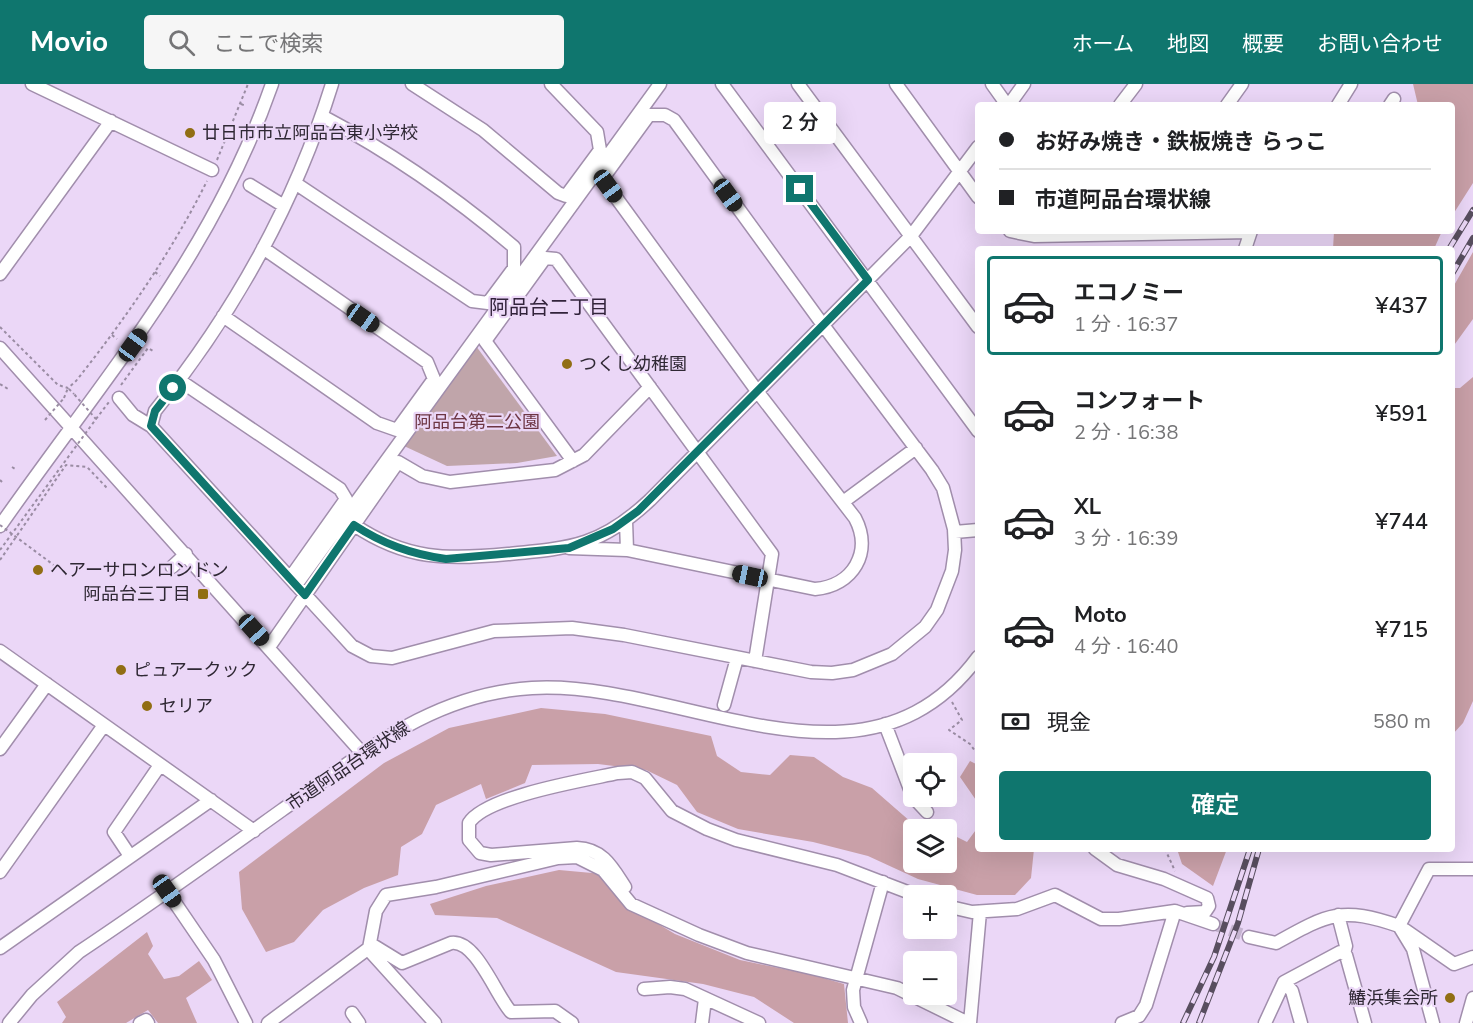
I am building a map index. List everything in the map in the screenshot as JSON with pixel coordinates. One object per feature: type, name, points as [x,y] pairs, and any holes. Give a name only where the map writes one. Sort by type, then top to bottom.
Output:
[{"type":"street","points":[[32,84],[212,170]]},
{"type":"street","points":[[0,526],[70,426],[133,345],[181,273],[223,197],[272,84]]},
{"type":"street","points":[[151,426],[155,411],[223,316],[263,248],[295,183],[333,84]]},
{"type":"street","points":[[412,84],[483,130],[558,193],[566,196],[600,150],[597,132],[551,84]]},
{"type":"street","points":[[293,581],[660,84]]},
{"type":"street","points":[[722,84],[975,427]]},
{"type":"street","points":[[798,84],[975,323]]},
{"type":"street","points":[[896,84],[975,193]]},
{"type":"street","points":[[992,84],[1006,102]]},
{"type":"street","points":[[1010,102],[1024,84]]},
{"type":"street","points":[[1122,102],[1136,84]]},
{"type":"street","points":[[1229,102],[1242,84]]},
{"type":"street","points":[[1343,102],[1351,84]]},
{"type":"street","points":[[119,398],[133,415],[151,426],[352,646],[381,658],[403,657],[474,635],[546,627],[624,635],[811,672],[832,673],[853,670],[892,654],[925,627],[937,610],[952,571],[955,532],[943,488],[916,448],[823,325],[674,120],[665,115],[649,115],[606,174],[604,181],[757,391],[855,518],[862,536],[861,556],[851,574],[843,581],[825,588],[770,580],[627,550],[569,548],[446,559],[398,548],[354,525]]},
{"type":"street","points":[[295,183],[472,302],[488,303],[514,268],[514,247],[485,223],[401,164],[322,117]]},
{"type":"street","points":[[0,274],[111,121]]},
{"type":"street","points":[[569,548],[598,537],[626,521],[650,500],[911,236],[975,151]]},
{"type":"street","points":[[250,185],[284,206]]},
{"type":"street","points":[[223,316],[377,423],[397,429],[434,378],[427,362],[263,248]]},
{"type":"street","points":[[573,461],[485,341],[545,258],[556,258],[772,554],[770,580],[755,662]]},
{"type":"street","points":[[0,348],[363,753]]},
{"type":"street","points":[[179,380],[340,489],[346,499],[293,581]]},
{"type":"street","points":[[269,647],[398,462],[422,476],[459,482],[539,474],[584,455],[650,387]]},
{"type":"street","points":[[843,502],[916,448]]},
{"type":"street","points":[[626,521],[627,550]]},
{"type":"street","points":[[955,532],[975,530]]},
{"type":"street","points":[[171,567],[186,554]]},
{"type":"street","points":[[0,651],[254,831]]},
{"type":"street","points":[[724,705],[737,658]]},
{"type":"street","name":"市道阿品台環状線","points":[[9,1023],[55,972],[167,891],[363,753],[407,724],[452,703],[484,694],[533,688],[599,693],[813,734],[854,732],[885,724],[928,704],[960,679],[975,661]]},
{"type":"street","points":[[0,749],[46,684]]},
{"type":"street","points":[[885,724],[913,797],[927,812]]},
{"type":"street","points":[[0,872],[104,725]]},
{"type":"street","points":[[130,856],[114,832],[160,765]]},
{"type":"street","points":[[639,908],[612,866],[597,852],[577,848],[486,854],[471,845],[467,835],[469,823],[481,812],[528,793],[618,772],[632,772],[650,782],[672,811],[707,829],[736,840],[837,865],[903,890]]},
{"type":"street","points":[[0,948],[211,801]]},
{"type":"street","points":[[957,909],[980,912],[1024,908],[1055,895],[1092,916],[1110,920],[1179,912],[1205,912],[1209,906],[1207,898],[1164,879],[1117,865],[1099,852]]},
{"type":"street","points":[[271,1022],[369,947],[376,911],[379,902],[386,895],[436,887],[558,858],[578,857],[595,864],[625,899],[639,908],[747,953],[897,988],[969,1023],[980,912]]},
{"type":"street","points":[[1399,926],[1429,869],[1473,869]]},
{"type":"street","points":[[861,1023],[854,1008],[856,979],[883,882]]},
{"type":"street","points":[[167,891],[214,960],[246,1023]]},
{"type":"street","points":[[1179,912],[1213,924]]},
{"type":"street","points":[[1122,1023],[1139,1016],[1146,1005],[1179,912]]},
{"type":"street","points":[[1338,915],[1346,946],[1344,953],[1365,1023]]},
{"type":"street","points":[[1249,937],[1276,942],[1316,920],[1338,915],[1366,915],[1399,926],[1454,964],[1473,957]]},
{"type":"street","points":[[1399,926],[1413,949],[1433,1023]]},
{"type":"street","points":[[369,947],[402,963],[451,943],[460,944],[473,953],[511,1012],[555,1011],[572,1023]]},
{"type":"street","points":[[369,947],[435,1023]]},
{"type":"street","points":[[1265,1023],[1284,982],[1340,952],[1344,953]]},
{"type":"street","points":[[1284,982],[1292,991],[1301,1023]]},
{"type":"street","points":[[644,989],[670,987],[685,989],[759,1023]]},
{"type":"street","points":[[1466,1023],[1473,998]]},
{"type":"street","points":[[702,1023],[705,999]]},
{"type":"street","points":[[140,1023],[146,1020],[148,1023]]},
{"type":"path","points":[[45,420],[112,335],[176,238],[212,170],[249,84]]},
{"type":"path","points":[[241,104],[246,106]]},
{"type":"path","points":[[227,138],[232,140]]},
{"type":"path","points":[[194,206],[200,208]]},
{"type":"path","points":[[176,238],[181,241]]},
{"type":"path","points":[[155,272],[160,276]]},
{"type":"path","points":[[134,304],[139,308]]},
{"type":"path","points":[[0,327],[58,386],[68,388],[96,419],[0,549]]},
{"type":"path","points":[[112,335],[117,339]]},
{"type":"path","points":[[146,351],[148,348],[153,351]]},
{"type":"path","points":[[94,359],[99,362]]},
{"type":"path","points":[[0,384],[8,389]]},
{"type":"path","points":[[0,559],[66,465],[87,467],[108,489]]},
{"type":"path","points":[[12,466],[17,470]]},
{"type":"path","points":[[0,526],[55,566]]},
{"type":"path","points":[[952,702],[962,720],[949,730],[970,744],[975,750]]},
{"type":"green space","name":"阿品台第二公園","points":[[476,346],[557,456],[517,463],[447,466],[404,446]]},
{"type":"shaded area","points":[[1413,84],[1473,84],[1473,183],[1455,211],[1455,102],[1417,102]]},
{"type":"shaded area","points":[[1334,234],[1441,234],[1435,246],[1333,246]]},
{"type":"shaded area","points":[[1473,252],[1473,319],[1455,344],[1455,284]]},
{"type":"shaded area","points":[[1473,377],[1473,701],[1463,723],[1455,732],[1455,388],[1460,388]]},
{"type":"shaded area","points":[[541,708],[605,714],[711,736],[717,756],[741,772],[770,775],[790,755],[814,757],[843,777],[872,788],[908,819],[903,819],[903,872],[868,856],[813,842],[738,829],[697,812],[677,785],[646,770],[598,764],[532,765],[525,783],[486,799],[481,784],[436,805],[422,834],[401,847],[398,875],[364,888],[323,910],[294,942],[266,952],[242,909],[239,872],[384,763],[449,728]]},
{"type":"shaded area","points":[[970,761],[975,764],[975,799],[960,777]]},
{"type":"shaded area","points":[[975,831],[975,852],[1034,852],[1031,878],[1015,895],[977,895],[957,890],[957,885],[940,885],[905,873],[957,873],[957,837],[967,842]]},
{"type":"shaded area","points":[[1178,852],[1226,852],[1213,886],[1182,864]]},
{"type":"shaded area","points":[[559,870],[603,874],[635,910],[675,934],[740,960],[844,984],[848,1023],[794,1023],[754,997],[703,984],[616,972],[497,918],[435,915],[430,904],[486,886]]},
{"type":"shaded area","points":[[147,932],[153,946],[148,954],[164,979],[179,976],[199,961],[212,980],[186,998],[197,1023],[158,1023],[148,1010],[126,1023],[62,1023],[66,1017],[57,1002]]},
{"type":"tunnel","points":[[1213,924],[1249,937]]},
{"type":"railway","points":[[1451,246],[1473,210]]},
{"type":"railway","points":[[1455,269],[1473,238]]},
{"type":"railway","points":[[1183,1023],[1214,957],[1249,852]]},
{"type":"railway","points":[[1199,1023],[1238,923],[1258,852]]},
{"type":"place","name":"廿日市市立阿品台東小学校","points":[[190,133]]},
{"type":"place","name":"つくし幼稚園","points":[[567,364]]},
{"type":"place","name":"ヘアーサロンロンドン","points":[[38,570]]},
{"type":"place","name":"阿品台三丁目","points":[[203,594]]},
{"type":"place","name":"ピュアークック","points":[[121,670]]},
{"type":"place","name":"セリア","points":[[147,706]]},
{"type":"place","name":"鰆浜集会所","points":[[1450,998]]},
{"type":"district","name":"阿品台二丁目","points":[[549,307]]},
{"type":"route","points":[[173,388],[155,411],[151,426],[305,595],[354,525],[388,545],[407,552],[446,559],[569,548],[613,529],[638,511],[868,280],[800,189]]}]
